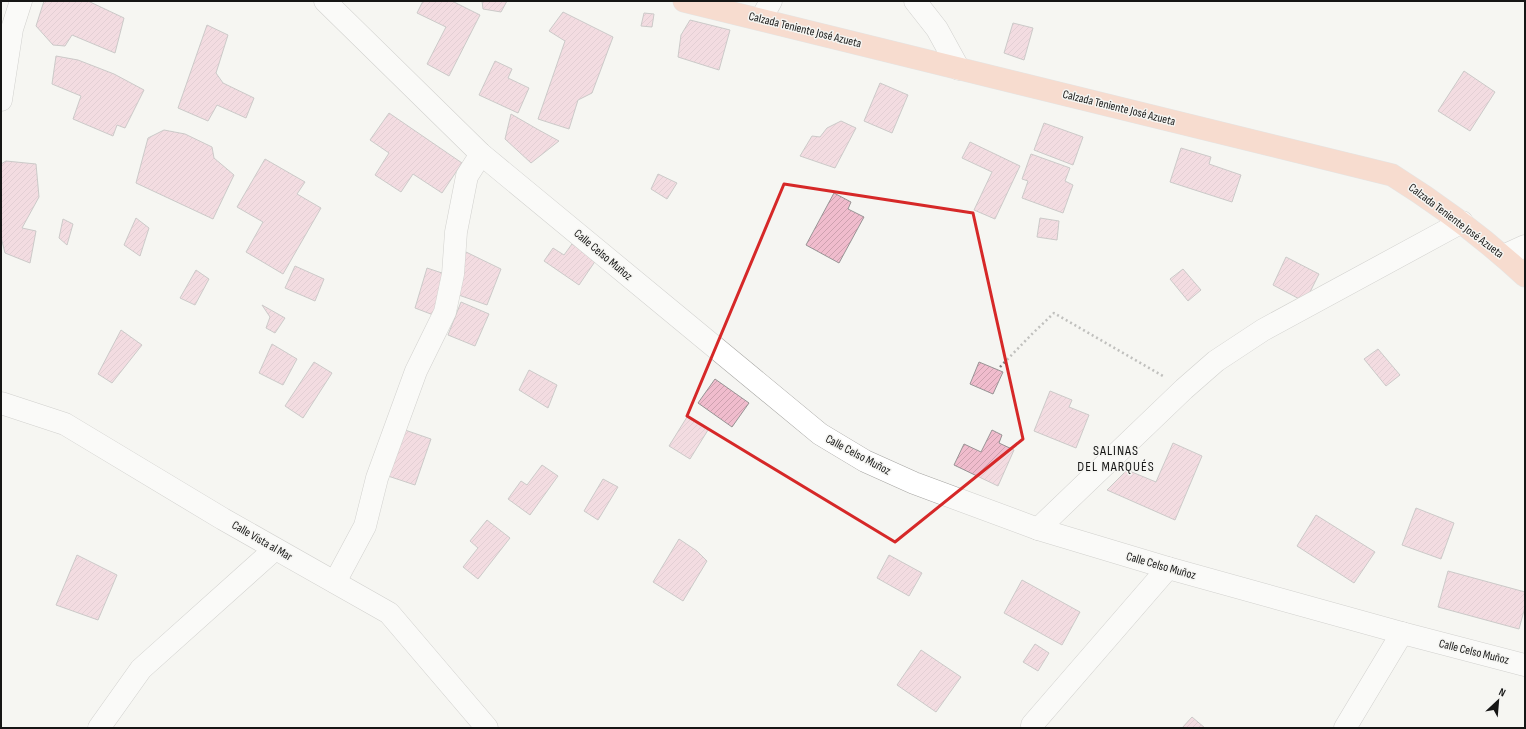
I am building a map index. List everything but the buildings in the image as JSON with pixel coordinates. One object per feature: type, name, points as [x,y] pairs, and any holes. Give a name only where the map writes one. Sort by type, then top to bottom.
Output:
[{"type":"main road","name":"Calzada Teniente José Azueta","points":[[684,1],[766,10],[960,69],[1392,175],[1429,198],[1462,222],[1525,276]]},
{"type":"street","points":[[1,100],[12,29],[21,1]]},
{"type":"street","name":"Calle Celso Muñoz","points":[[325,1],[481,154],[820,434],[865,461],[914,483],[1038,529],[1168,568],[1402,633],[1525,665]]},
{"type":"street","points":[[915,1],[937,29],[960,69]]},
{"type":"street","points":[[335,582],[365,526],[377,478],[416,370],[445,312],[453,274],[456,232],[467,176],[481,154]]},
{"type":"street","points":[[1038,529],[1184,389],[1216,361],[1263,330],[1462,222]]},
{"type":"street","points":[[1503,256],[1525,246]]},
{"type":"street","name":"Calle Vista al Mar","points":[[1,403],[65,424],[275,548],[389,613],[487,728]]},
{"type":"street","points":[[99,728],[141,669],[275,548]]},
{"type":"street","points":[[1032,725],[1168,568]]},
{"type":"street","points":[[1345,728],[1402,633]]},
{"type":"path","points":[[1000,367],[1054,312],[1184,389]]},
{"type":"highlighted area","points":[[784,184],[973,213],[1023,439],[895,542],[687,416]]},
{"type":"district","name":"SALINAS DEL MARQUÉS","points":[[1116,458]]}]
